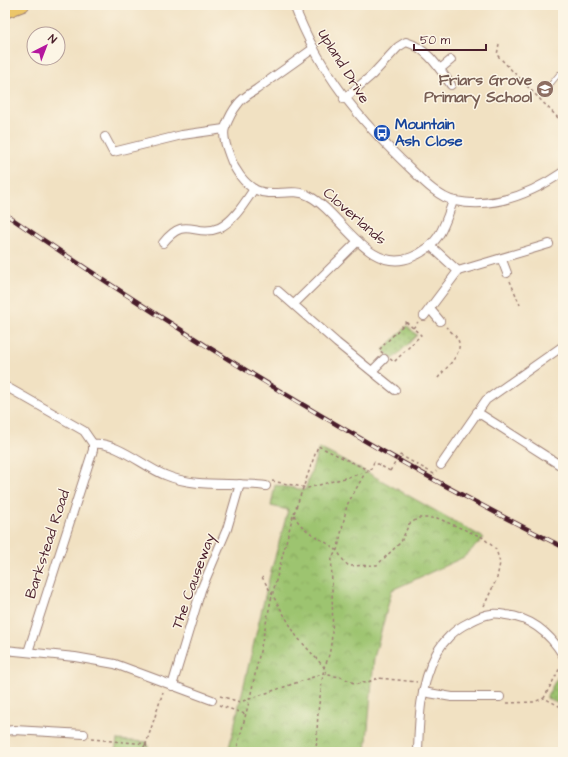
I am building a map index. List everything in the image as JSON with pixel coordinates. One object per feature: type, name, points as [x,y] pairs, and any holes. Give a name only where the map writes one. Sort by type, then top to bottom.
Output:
[{"type":"main road","points":[[5,12],[23,5]]},
{"type":"street","name":"Upland Drive","points":[[294,5],[314,48],[344,98],[372,132],[437,192],[453,201],[476,203],[512,199],[543,186],[563,172]]},
{"type":"street","points":[[344,98],[372,75],[398,47],[406,42],[417,45],[440,69],[452,85]]},
{"type":"street","points":[[163,243],[175,230],[182,227],[208,230],[226,224],[241,207],[254,189],[234,167],[226,146],[224,129],[239,102],[314,48]]},
{"type":"street","points":[[440,69],[451,60]]},
{"type":"street","points":[[105,137],[113,152],[182,135],[224,129]]},
{"type":"street","name":"Cloverlands","points":[[254,189],[262,192],[297,192],[309,195],[321,203],[358,241],[378,257],[391,261],[404,261],[432,247]]},
{"type":"street","points":[[453,201],[442,230],[432,247],[458,271]]},
{"type":"street","points":[[294,304],[358,241]]},
{"type":"street","points":[[424,316],[458,271],[502,260],[549,244]]},
{"type":"street","points":[[502,260],[507,273]]},
{"type":"street","points":[[278,291],[336,343],[395,390]]},
{"type":"street","points":[[430,309],[440,321]]},
{"type":"street","points":[[440,465],[476,412],[486,400],[563,346]]},
{"type":"street","points":[[372,372],[384,359]]},
{"type":"street","points":[[5,386],[84,431],[93,444],[102,443],[165,475],[179,479],[213,484],[266,486]]},
{"type":"street","points":[[476,412],[563,467]]},
{"type":"street","name":"Barkstead Road","points":[[28,652],[93,450],[93,444]]},
{"type":"street","name":"The Causeway","points":[[168,685],[201,590],[227,529],[240,484]]},
{"type":"street","points":[[418,752],[419,711],[425,683],[436,653],[445,641],[461,627],[478,618],[492,613],[516,616],[539,626],[555,641],[563,655]]},
{"type":"street","points":[[5,650],[75,657],[115,664],[168,685],[212,700]]},
{"type":"street","points":[[423,692],[452,697],[500,700]]},
{"type":"street","points":[[5,731],[14,730],[84,734]]},
{"type":"lane","points":[[545,91],[560,74],[563,77]]},
{"type":"path","points":[[499,44],[497,55],[563,123]]},
{"type":"path","points":[[507,273],[520,305]]},
{"type":"path","points":[[438,378],[457,355],[460,346],[457,338],[440,321]]},
{"type":"path","points":[[380,350],[406,322],[421,335],[394,362]]},
{"type":"path","points":[[236,752],[250,698],[273,594],[294,515],[318,446],[370,471]]},
{"type":"path","points":[[266,486],[273,481],[304,489],[365,473],[370,471],[374,462],[390,471],[400,455],[434,474],[440,465]]},
{"type":"path","points":[[316,752],[318,712],[324,667],[331,639],[332,558],[336,550],[347,505],[365,473]]},
{"type":"path","points":[[294,515],[299,526],[336,550],[342,560],[349,566],[376,565],[402,542],[409,524],[419,518],[437,518],[482,537],[496,550],[500,563],[497,578],[478,618]]},
{"type":"path","points":[[262,576],[297,637],[324,667],[327,676]]},
{"type":"path","points":[[500,700],[534,702],[544,698],[563,662]]},
{"type":"path","points":[[245,714],[211,703],[214,694],[240,702],[323,675],[341,677],[356,684],[368,682],[378,678],[425,683]]},
{"type":"path","points":[[140,752],[146,744],[168,685]]},
{"type":"path","points":[[544,698],[563,708]]},
{"type":"path","points":[[84,734],[84,738],[146,744]]},
{"type":"path","points":[[146,744],[147,752]]},
{"type":"green space","points":[[407,326],[417,335],[393,359],[383,350]]},
{"type":"green space","points":[[319,448],[370,474],[484,538],[464,557],[392,590],[374,658],[366,752],[228,752],[270,575],[288,510],[271,506],[275,485],[305,490]]},
{"type":"green space","points":[[561,671],[563,679],[563,706],[547,698]]},
{"type":"green space","points":[[117,740],[147,742],[149,751],[158,752],[115,752]]},
{"type":"railway","points":[[5,214],[209,348],[348,432],[419,472],[563,547]]},
{"type":"place","name":"Friars Grove Primary School","points":[[545,89]]},
{"type":"place","name":"Mountain Ash Close","points":[[382,133]]}]
